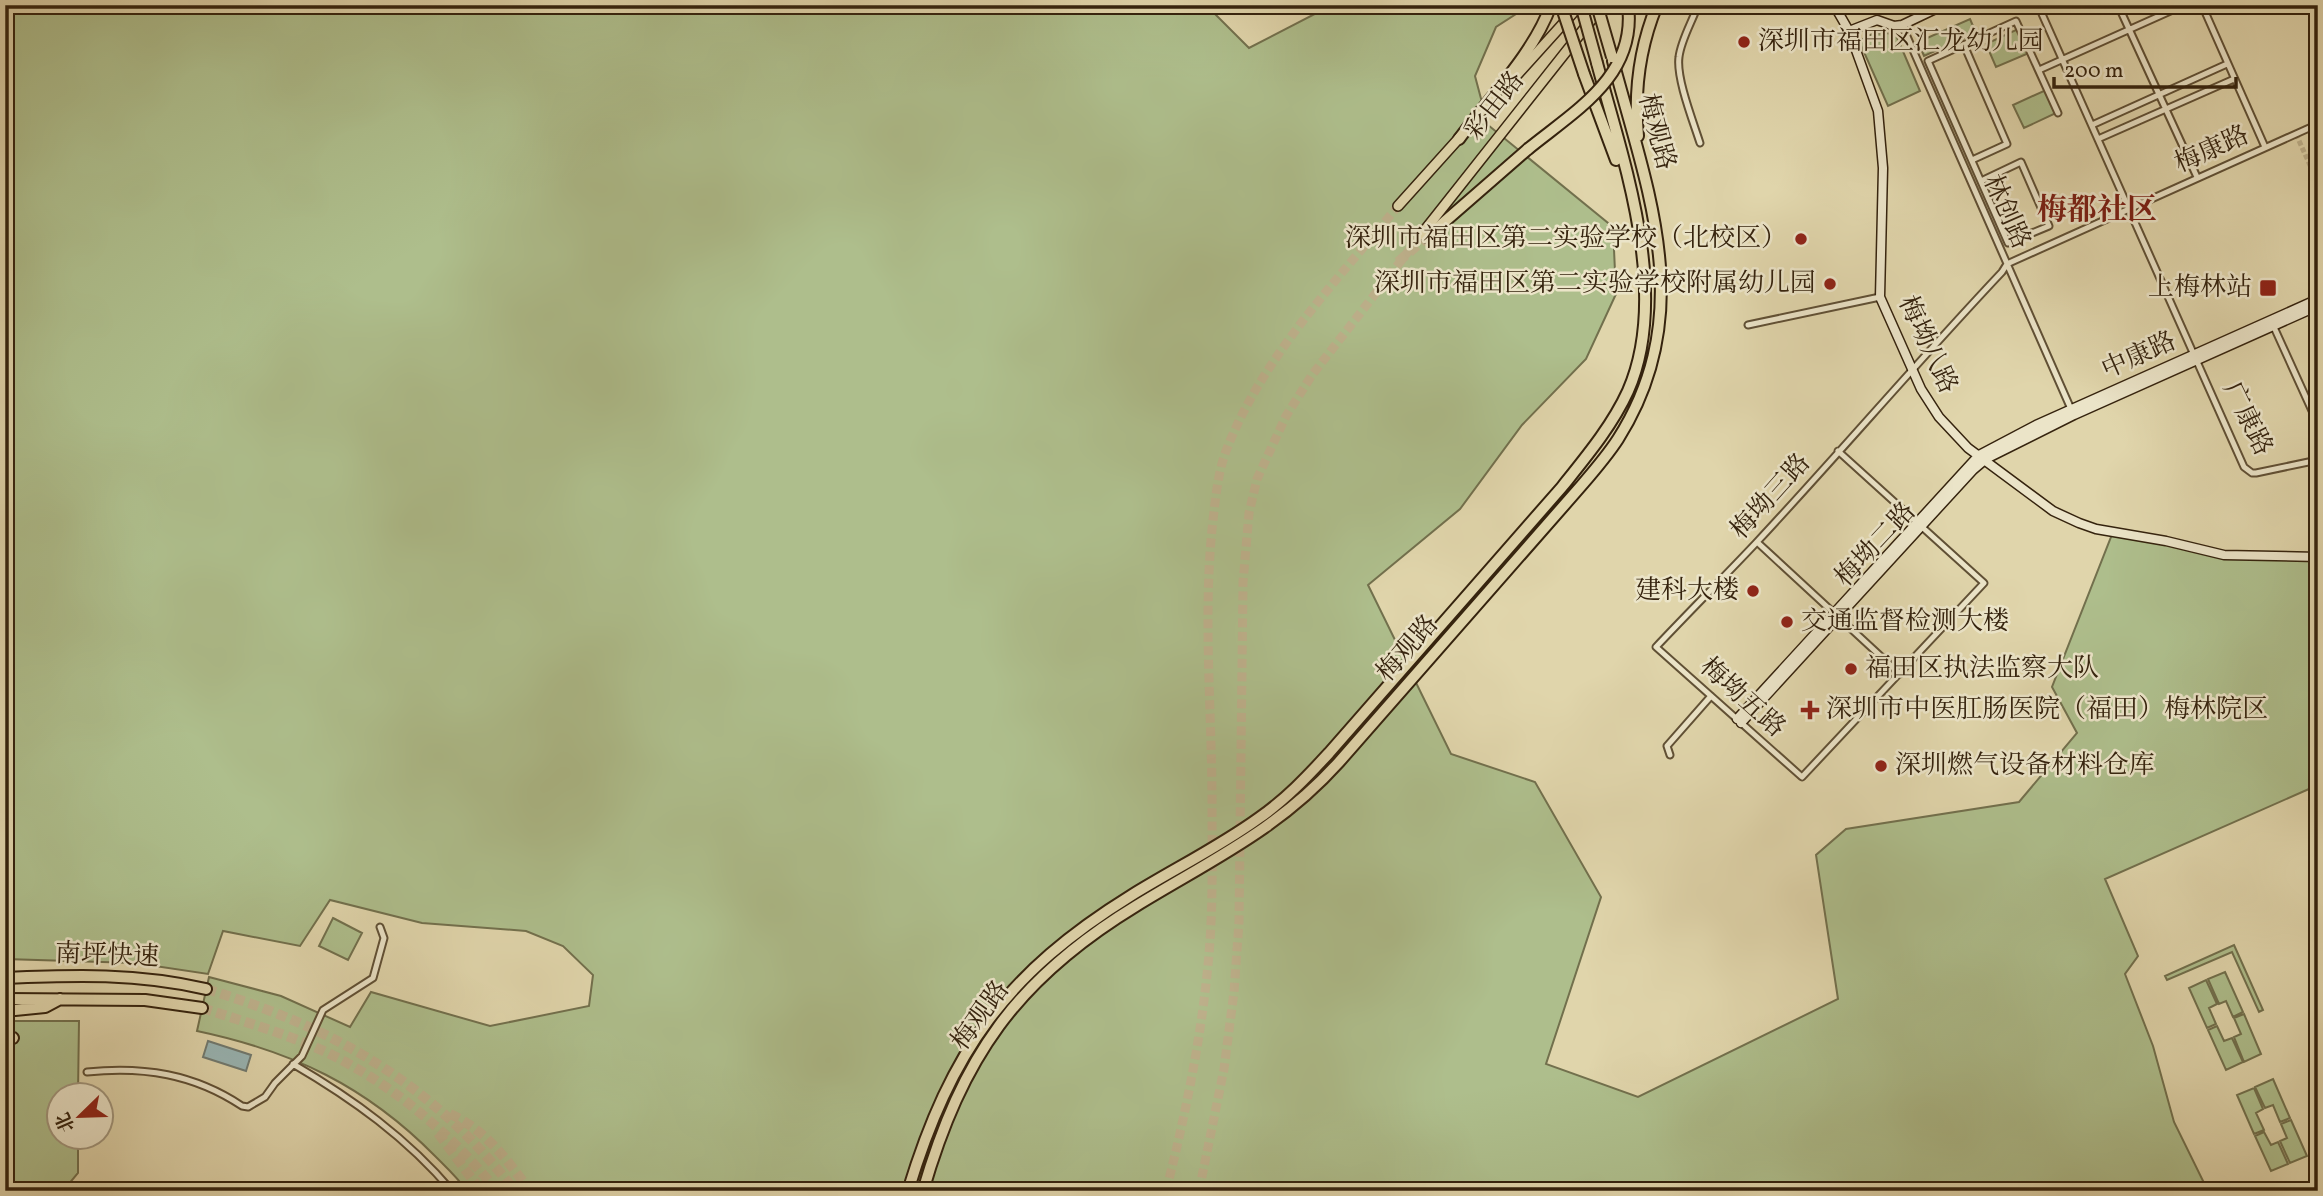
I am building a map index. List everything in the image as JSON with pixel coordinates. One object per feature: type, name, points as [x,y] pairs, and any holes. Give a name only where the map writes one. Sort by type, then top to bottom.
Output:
[{"type":"highway","points":[[1458,139],[1514,69],[1541,28],[1551,5]]},
{"type":"highway","points":[[1561,5],[1635,211]]},
{"type":"highway","name":"梅观路","points":[[908,1191],[929,1127],[949,1080],[982,1027],[1026,974],[1072,935],[1102,914],[1237,833],[1294,790],[1583,461],[1616,414],[1637,367],[1642,343],[1645,282],[1643,246],[1581,5]]},
{"type":"highway","name":"梅观路","points":[[923,1191],[951,1108],[974,1063],[990,1036],[1036,982],[1054,964],[1102,927],[1244,844],[1305,798],[1330,773],[1581,486],[1617,440],[1647,379],[1661,318],[1662,263],[1656,223],[1597,5]]},
{"type":"highway","points":[[1424,236],[1589,99],[1612,74],[1620,63],[1627,44],[1628,5]]},
{"type":"highway","points":[[1644,177],[1637,103],[1642,54],[1657,5]]},
{"type":"highway","name":"南坪快速","points":[[5,978],[107,975],[147,978],[206,989]]},
{"type":"highway","points":[[5,1011],[45,1007],[63,998]]},
{"type":"highway","name":"南坪快速","points":[[5,999],[145,1000],[202,1008]]},
{"type":"main road","name":"彩田路","points":[[1398,206],[1581,5]]},
{"type":"main road","name":"彩田路","points":[[1424,236],[1603,5]]},
{"type":"street","points":[[1698,5],[1681,48],[1679,62],[1680,75],[1700,143]]},
{"type":"street","name":"梅坳八路","points":[[1834,5],[1849,32],[1872,93],[1880,127],[1884,211],[1880,297],[1912,371],[1939,417],[1968,447],[2053,511],[2096,529],[2224,555],[2318,557]]},
{"type":"street","points":[[1849,32],[1877,20],[1894,26],[1902,25],[1944,5]]},
{"type":"street","points":[[2038,5],[2196,356]]},
{"type":"street","points":[[2118,5],[2197,177]]},
{"type":"street","points":[[2039,70],[2183,5]]},
{"type":"street","points":[[2202,5],[2265,147]]},
{"type":"street","points":[[1981,181],[2021,162],[2049,226],[2008,243],[1928,61],[2016,20],[2058,113]]},
{"type":"street","name":"林创路","points":[[1902,25],[2072,412]]},
{"type":"street","points":[[1964,45],[2007,144],[1972,160]]},
{"type":"street","points":[[2092,125],[2227,64]]},
{"type":"street","points":[[2098,139],[2234,79]]},
{"type":"street","name":"梅康路","points":[[2007,264],[2318,124]]},
{"type":"street","name":"梅坳三路","points":[[1656,646],[1757,542],[2007,264]]},
{"type":"street","points":[[1748,325],[1880,297]]},
{"type":"street","name":"中康路","points":[[1982,457],[2072,412],[2318,299]]},
{"type":"street","name":"中康路","points":[[2272,322],[2318,306]]},
{"type":"street","points":[[2272,322],[2318,424]]},
{"type":"street","name":"广康路","points":[[2196,356],[2248,471],[2256,473],[2318,460]]},
{"type":"street","points":[[1757,542],[1900,674],[1984,583],[1838,451]]},
{"type":"street","name":"梅坳二路","points":[[1739,721],[1982,457]]},
{"type":"street","name":"梅坳五路","points":[[1656,646],[1802,777],[1900,674]]},
{"type":"street","points":[[1670,755],[1667,746],[1710,696]]},
{"type":"street","points":[[2318,918],[2318,965]]},
{"type":"street","points":[[87,1073],[125,1069],[182,1076],[248,1107],[265,1097],[302,1056],[323,1010],[373,978],[384,938],[380,927]]},
{"type":"street","points":[[293,1064],[373,1115],[408,1144],[452,1191]]},
{"type":"green space","points":[[5,5],[1206,5],[1249,48],[1332,5],[1530,5],[1496,27],[1475,76],[1488,125],[1613,227],[1616,294],[1586,359],[1522,425],[1460,509],[1368,585],[1451,754],[1535,782],[1601,897],[1546,1064],[1638,1097],[1838,999],[1816,855],[1846,829],[2019,802],[2077,733],[2052,687],[2113,532],[2216,554],[2318,557],[2318,785],[2105,879],[2138,956],[2125,974],[2153,1046],[2174,1122],[2208,1191],[467,1191],[409,1131],[354,1091],[326,1075],[265,1049],[197,1031],[209,977],[281,996],[350,1027],[371,992],[490,1026],[589,1006],[593,975],[563,946],[526,931],[422,923],[330,900],[300,946],[223,931],[208,974],[135,963],[5,959]]},
{"type":"green space","points":[[1970,19],[1976,33],[1924,56],[1918,42]]},
{"type":"green space","points":[[2018,29],[2029,53],[1996,67],[1986,44]]},
{"type":"green space","points":[[1872,34],[1896,35],[1920,91],[1888,106],[1859,41]]},
{"type":"green space","points":[[2046,90],[2056,113],[2024,128],[2013,105]]},
{"type":"green space","points":[[333,918],[362,933],[348,960],[319,946]]},
{"type":"green space","points":[[2234,945],[2263,1010],[2259,1012],[2232,952],[2167,980],[2165,976]]},
{"type":"green space","points":[[2225,972],[2243,1012],[2233,1017],[2226,1001],[2219,1004],[2208,979]]},
{"type":"green space","points":[[2206,980],[2217,1004],[2209,1008],[2216,1024],[2207,1028],[2189,988]]},
{"type":"green space","points":[[2244,1014],[2261,1054],[2244,1062],[2234,1037],[2241,1034],[2234,1018]]},
{"type":"green space","points":[[5,1021],[79,1021],[78,1080],[46,1080],[46,1150],[78,1150],[78,1173],[63,1191],[5,1191]]},
{"type":"green space","points":[[2217,1026],[2224,1041],[2232,1038],[2243,1062],[2226,1070],[2208,1030]]},
{"type":"green space","points":[[2273,1079],[2290,1118],[2280,1122],[2273,1105],[2265,1108],[2255,1087]]},
{"type":"green space","points":[[2254,1088],[2263,1109],[2256,1113],[2264,1130],[2254,1134],[2237,1095]]},
{"type":"green space","points":[[2291,1120],[2307,1156],[2290,1163],[2280,1141],[2287,1138],[2281,1124]]},
{"type":"green space","points":[[2264,1132],[2271,1145],[2278,1142],[2288,1164],[2271,1171],[2255,1136]]},
{"type":"water","points":[[208,1041],[251,1055],[246,1071],[203,1057]]},
{"type":"tunnel","points":[[2296,134],[2318,183]]},
{"type":"tunnel","points":[[1166,1191],[1194,1067],[1210,941],[1212,804],[1208,598],[1212,529],[1220,470],[1241,417],[1280,352],[1398,206]]},
{"type":"tunnel","points":[[1199,1191],[1224,1069],[1234,992],[1239,922],[1243,582],[1249,513],[1257,479],[1286,416],[1312,375],[1421,235]]},
{"type":"tunnel","points":[[1398,262],[1427,237]]},
{"type":"tunnel","points":[[206,989],[297,1022],[378,1064],[450,1119],[515,1191]]},
{"type":"tunnel","points":[[202,1008],[305,1043],[361,1071],[404,1100],[444,1133],[497,1191]]},
{"type":"tunnel","points":[[450,1114],[485,1137],[530,1191]]},
{"type":"tunnel","points":[[438,1133],[481,1191]]},
{"type":"place","name":"深圳市福田区汇龙幼儿园","points":[[1744,42]]},
{"type":"place","name":"深圳市福田区第二实验学校（北校区）","points":[[1801,239]]},
{"type":"place","name":"深圳市福田区第二实验学校附属幼儿园","points":[[1830,284]]},
{"type":"place","name":"上梅林站","points":[[2268,288]]},
{"type":"place","name":"建科大楼","points":[[1753,591]]},
{"type":"place","name":"交通监督检测大楼","points":[[1787,622]]},
{"type":"place","name":"福田区执法监察大队","points":[[1851,669]]},
{"type":"place","name":"深圳市中医肛肠医院（福田）梅林院区","points":[[1810,710]]},
{"type":"place","name":"深圳燃气设备材料仓库","points":[[1881,766]]},
{"type":"district","name":"梅都社区","points":[[2097,211]]}]
